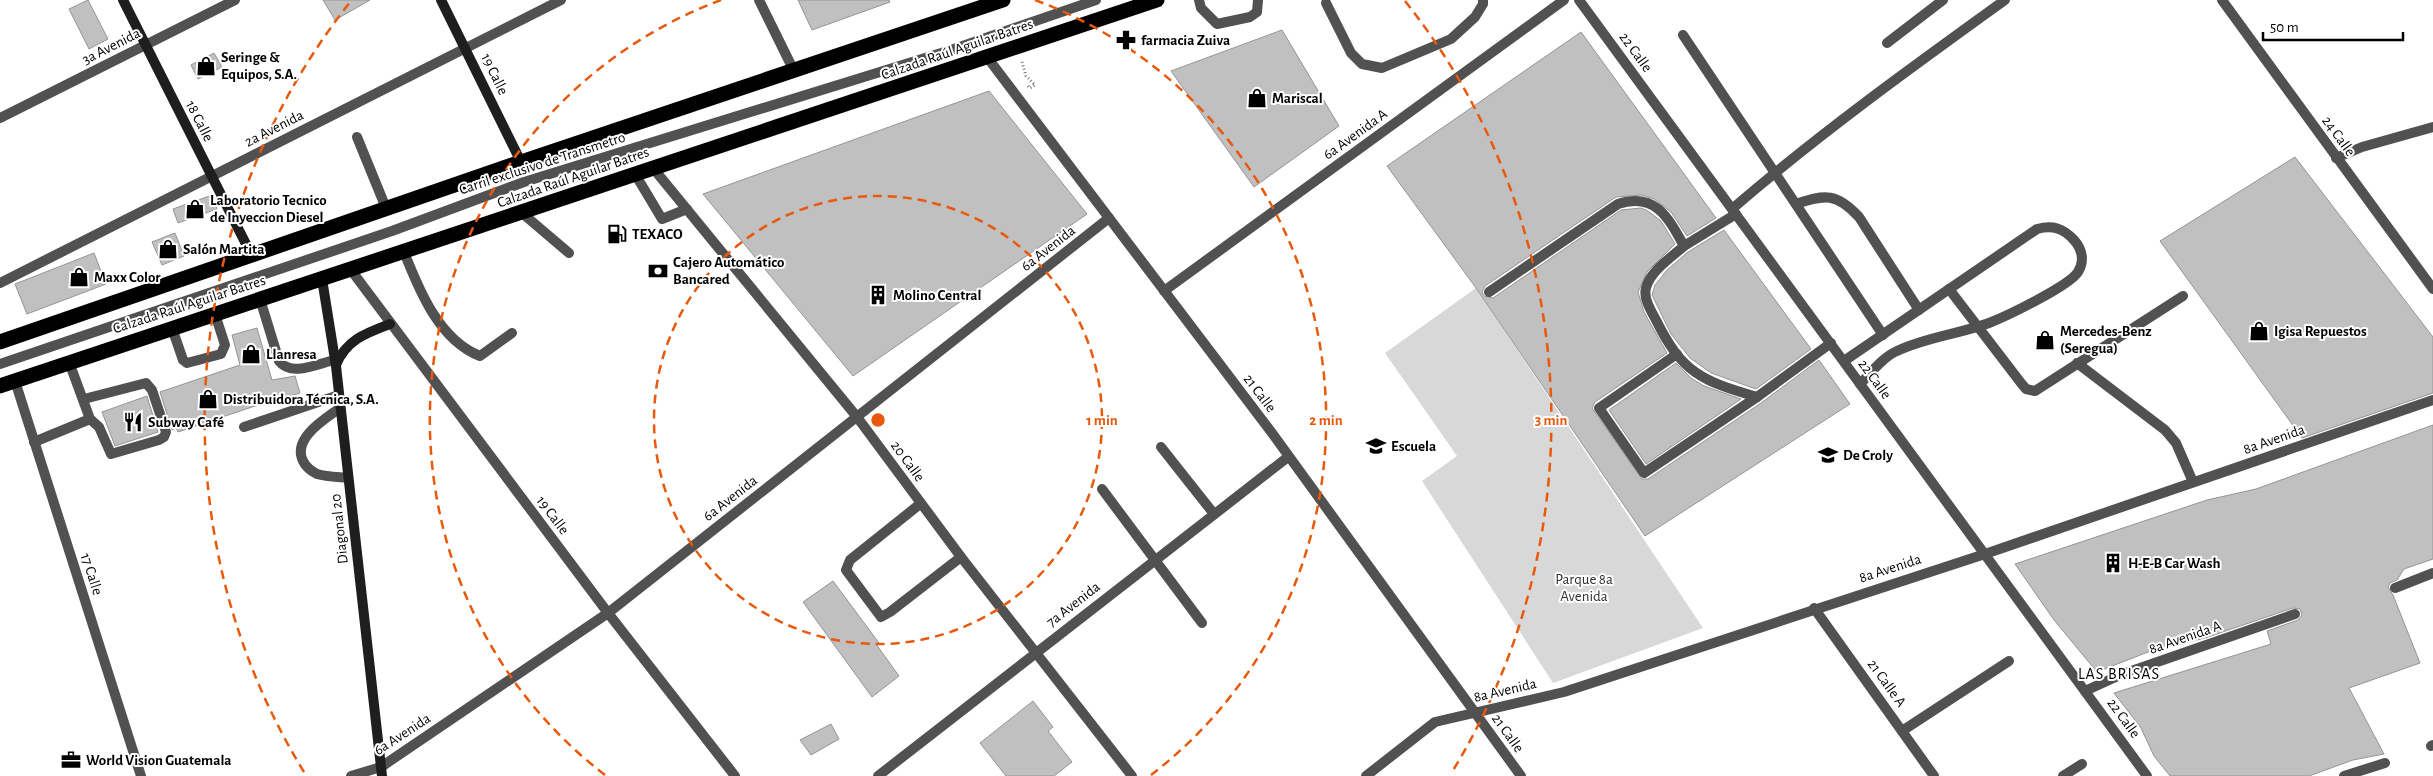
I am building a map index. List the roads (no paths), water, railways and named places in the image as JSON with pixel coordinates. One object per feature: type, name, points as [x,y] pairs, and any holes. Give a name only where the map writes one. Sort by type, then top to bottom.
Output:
[{"type":"highway","name":"Calzada Raúl Aguilar Batres","points":[[0,342],[521,162],[1004,0]]},
{"type":"highway","name":"Calzada Raúl Aguilar Batres","points":[[0,386],[1157,0]]},
{"type":"street","name":"18 Calle","points":[[122,0],[251,254]]},
{"type":"street","name":"3a Avenida","points":[[0,118],[235,0]]},
{"type":"street","name":"19 Calle","points":[[441,0],[521,162]]},
{"type":"street","name":"2a Avenida","points":[[0,283],[561,0]]},
{"type":"street","points":[[759,0],[794,71]]},
{"type":"street","name":"Carril exclusivo de Transmetro","points":[[0,364],[392,231],[524,182],[951,50],[1096,0]]},
{"type":"street","points":[[1199,0],[1201,8],[1218,24],[1250,17],[1257,12],[1258,0]]},
{"type":"street","points":[[1328,1],[1351,53],[1362,64],[1382,68],[1451,39],[1475,17],[1483,4],[1483,0]]},
{"type":"street","name":"6a Avenida A","points":[[1164,291],[1564,0]]},
{"type":"street","name":"22 Calle","points":[[1580,0],[2147,776]]},
{"type":"street","points":[[1887,43],[1943,0]]},
{"type":"street","points":[[1757,397],[1702,378],[1687,368],[1667,343],[1651,309],[1646,288],[1655,272],[1684,246],[1734,211],[1774,172],[2005,0]]},
{"type":"street","name":"24 Calle","points":[[2222,0],[2433,289]]},
{"type":"street","points":[[1683,35],[1883,334]]},
{"type":"street","name":"21 Calle","points":[[987,58],[1288,457],[1521,776]]},
{"type":"street","points":[[2336,158],[2362,147],[2433,127]]},
{"type":"street","points":[[357,137],[386,208]]},
{"type":"street","name":"20 Calle","points":[[653,168],[857,417],[920,504],[1132,776]]},
{"type":"street","points":[[635,174],[662,218],[687,209]]},
{"type":"street","points":[[1796,204],[1819,197],[1830,197],[1847,204],[1859,217],[1919,310]]},
{"type":"street","points":[[1490,292],[1618,204],[1632,199],[1658,207],[1684,246]]},
{"type":"street","points":[[522,213],[569,254]]},
{"type":"street","name":"6a Avenida","points":[[351,776],[381,772],[608,613],[1109,218]]},
{"type":"street","points":[[1844,361],[2037,229],[2048,226],[2060,228],[2078,245],[2082,255],[2082,266],[2077,274],[2063,285],[1990,323],[1897,351],[1860,384]]},
{"type":"street","points":[[404,252],[436,321],[468,350],[480,356],[512,333]]},
{"type":"street","name":"19 Calle","points":[[351,270],[608,613],[735,776]]},
{"type":"street","name":"Diagonal 20","points":[[322,279],[339,395],[381,772]]},
{"type":"street","points":[[1950,289],[2021,383],[2030,391],[2040,390],[2077,363],[2182,296]]},
{"type":"street","points":[[260,299],[279,361],[285,368],[292,370],[335,363],[349,344],[360,336],[390,324]]},
{"type":"street","points":[[172,328],[183,360],[187,363],[221,354],[225,345],[215,314]]},
{"type":"street","points":[[1677,354],[1599,408],[1644,473],[1757,397],[1831,343]]},
{"type":"street","points":[[69,362],[90,419],[99,427],[111,454],[160,440],[164,437],[166,432],[152,390],[146,384],[84,399]]},
{"type":"street","points":[[2077,363],[2165,430],[2176,444],[2193,482]]},
{"type":"street","name":"17 Calle","points":[[14,381],[141,776]]},
{"type":"street","points":[[244,427],[339,395]]},
{"type":"street","name":"8a Avenida","points":[[1366,776],[1435,722],[1564,692],[1814,608],[1985,554],[2433,400]]},
{"type":"street","points":[[340,408],[307,435],[302,447],[302,458],[307,467],[318,474],[348,478]]},
{"type":"street","points":[[34,442],[90,419]]},
{"type":"street","points":[[1161,447],[1214,514]]},
{"type":"street","name":"7a Avenida","points":[[878,776],[1288,457]]},
{"type":"street","points":[[1102,489],[1202,623]]},
{"type":"street","points":[[920,504],[850,560],[846,570],[881,616],[890,612],[961,557]]},
{"type":"street","points":[[2395,588],[2433,573]]},
{"type":"street","name":"21 Calle A","points":[[1814,608],[1934,776]]},
{"type":"street","name":"8a Avenida A","points":[[2085,691],[2120,675],[2295,614]]},
{"type":"street","points":[[1902,731],[2009,661]]},
{"type":"street","points":[[2344,776],[2385,763]]},
{"type":"street","points":[[2063,776],[2082,764]]},
{"type":"place","name":"farmacia Zuiva","points":[[1126,40]]},
{"type":"place","name":"Seringe & Equipos, S.A.","points":[[206,66]]},
{"type":"place","name":"Mariscal","points":[[1257,98]]},
{"type":"place","name":"Laboratorio Tecnico de Inyeccion Diesel","points":[[195,209]]},
{"type":"place","name":"TEXACO","points":[[617,234]]},
{"type":"place","name":"Salón Martita","points":[[168,249]]},
{"type":"place","name":"Cajero Automático Bancared","points":[[658,271]]},
{"type":"place","name":"Maxx Color","points":[[79,277]]},
{"type":"place","name":"Molino Central","points":[[878,295]]},
{"type":"place","name":"Igisa Repuestos","points":[[2259,331]]},
{"type":"place","name":"Mercedes-Benz (Seregua)","points":[[2045,340]]},
{"type":"place","name":"Llanresa","points":[[251,354]]},
{"type":"place","name":"Distribuidora Técnica, S.A.","points":[[208,399]]},
{"type":"place","name":"Subway Café","points":[[133,422]]},
{"type":"place","name":"Escuela","points":[[1376,446]]},
{"type":"place","name":"De Croly","points":[[1828,455]]},
{"type":"place","name":"H-E-B Car Wash","points":[[2113,563]]},
{"type":"place","name":"World Vision Guatemala","points":[[71,760]]},
{"type":"district","name":"LAS BRISAS","points":[[2119,673]]},
{"type":"park label","name":"Parque 8a Avenida","points":[[1584,588]]}]
